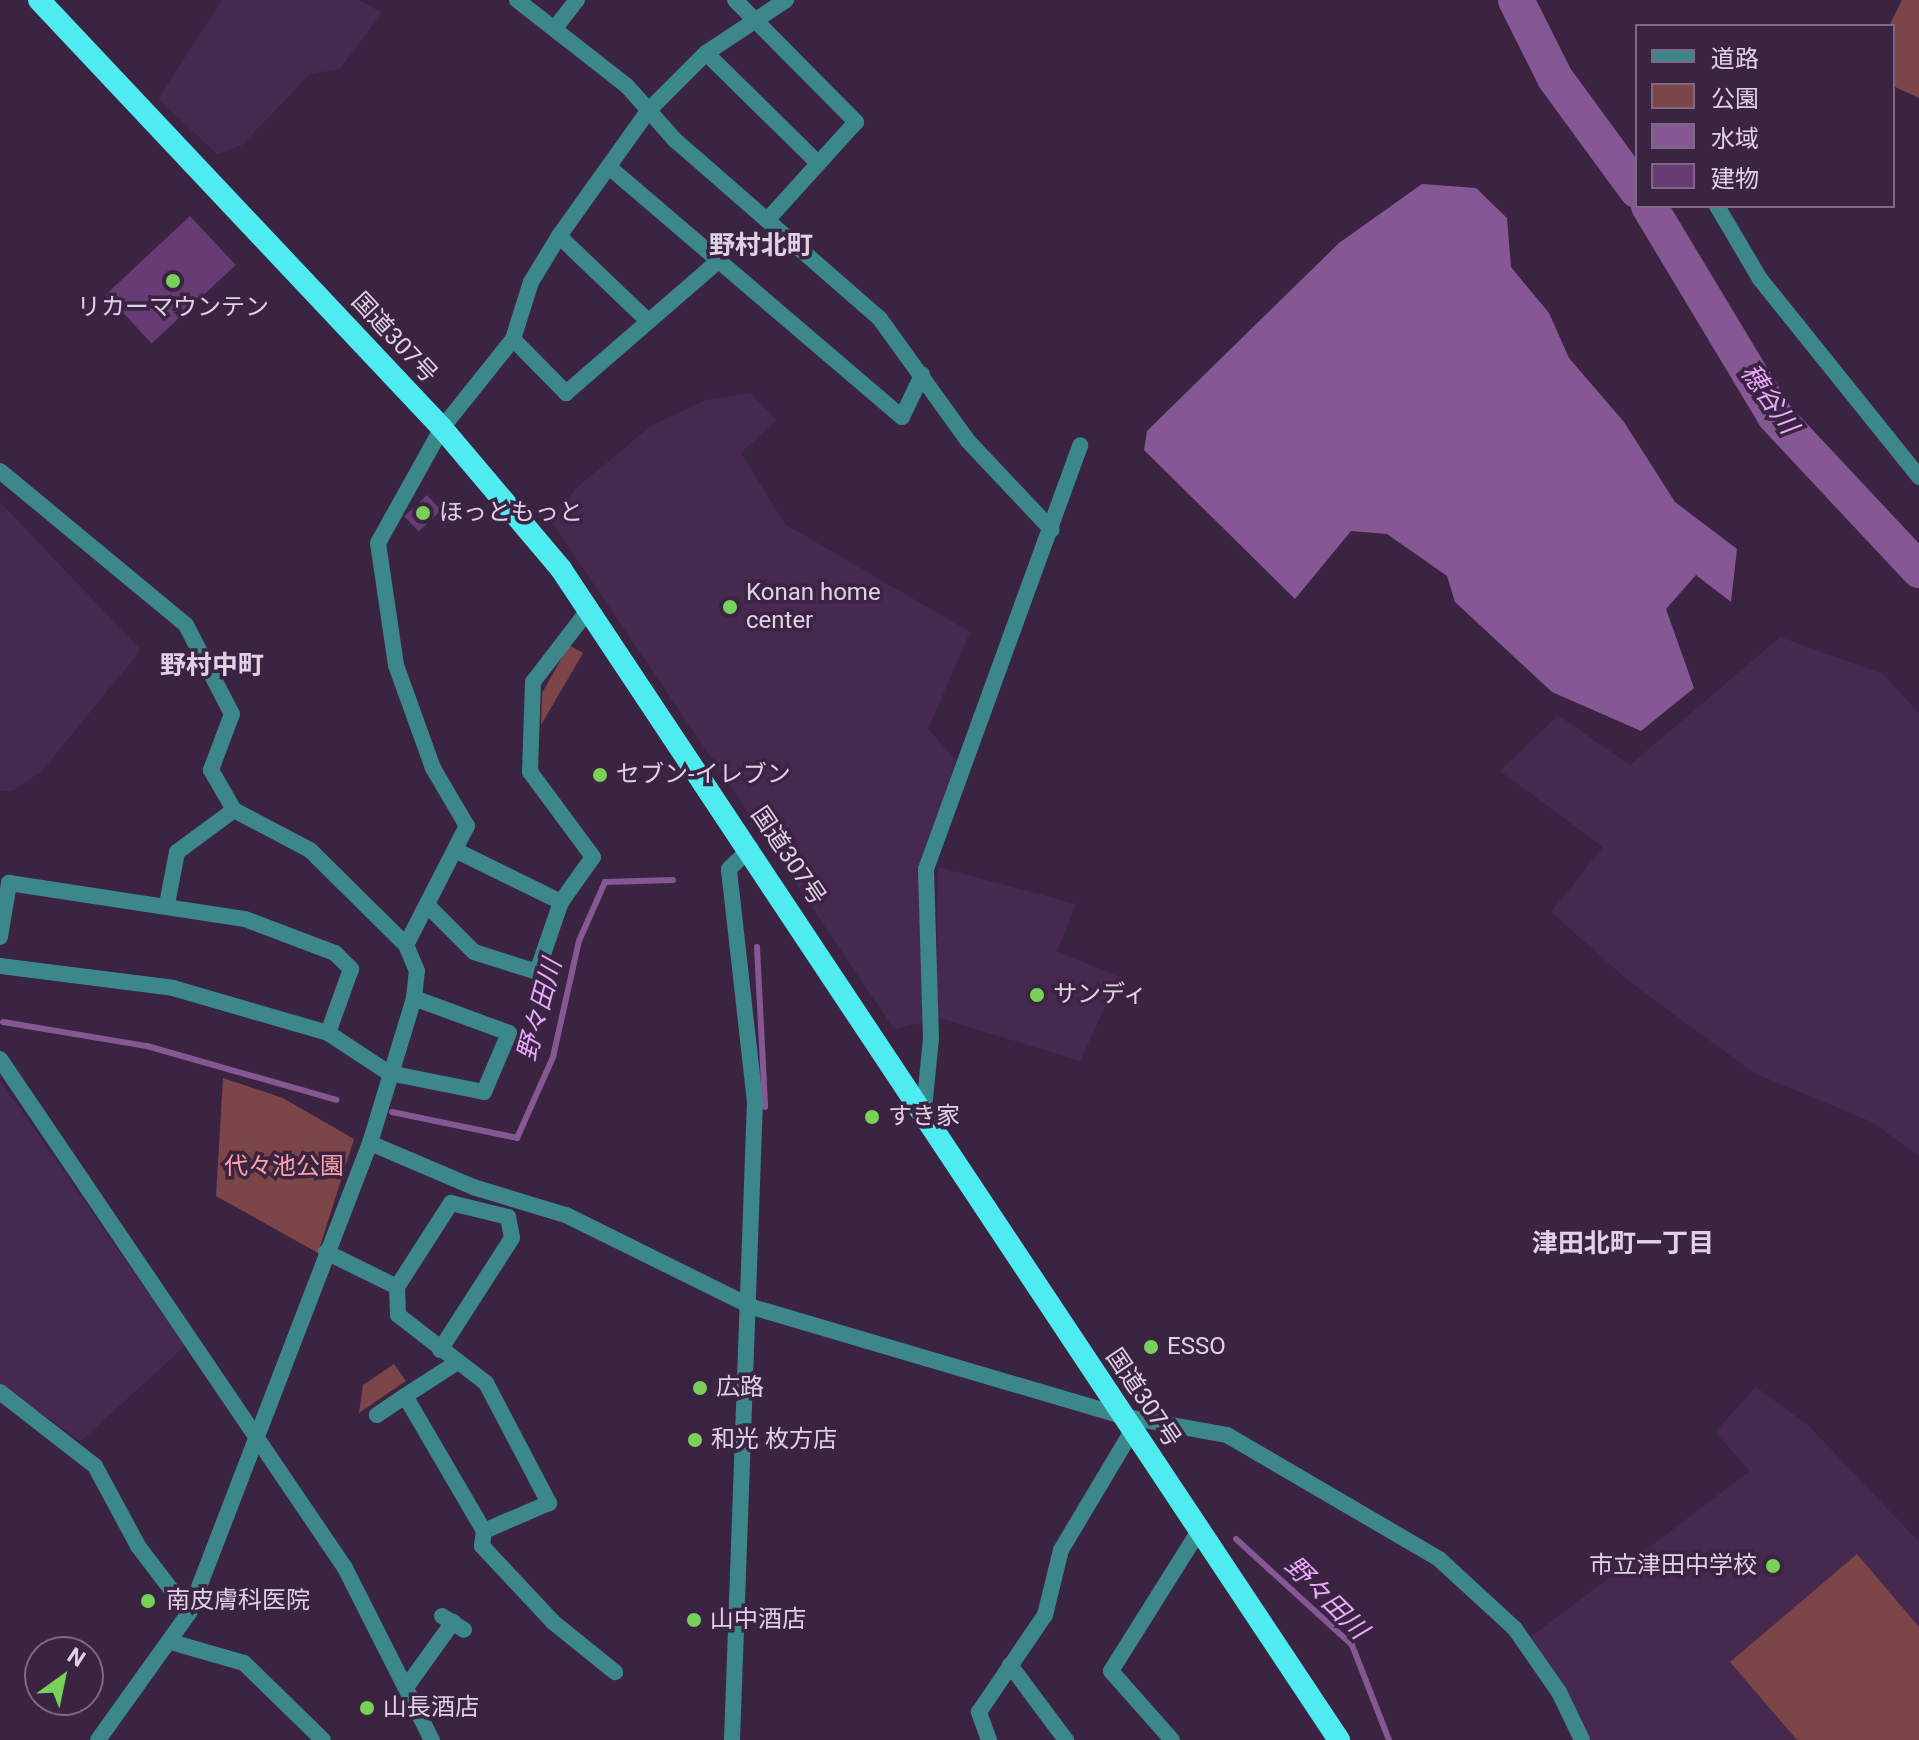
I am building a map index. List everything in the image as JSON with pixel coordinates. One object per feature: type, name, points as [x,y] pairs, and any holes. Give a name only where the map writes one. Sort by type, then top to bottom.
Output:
[{"type":"highway","name":"国道307号","points":[[39,0],[442,428],[589,609],[751,848],[1127,1423],[1339,1740]]},
{"type":"street","points":[[517,0],[555,28],[880,319],[968,441],[1052,530]]},
{"type":"street","points":[[555,28],[577,0]]},
{"type":"street","points":[[735,0],[856,122],[768,219]]},
{"type":"street","points":[[406,945],[430,908],[459,852],[467,826],[433,768],[396,665],[378,543],[442,428],[513,339],[531,282],[559,236],[648,111],[706,53],[786,0]]},
{"type":"street","points":[[706,53],[817,162]]},
{"type":"street","points":[[609,167],[902,417],[922,375]]},
{"type":"street","points":[[1718,208],[1760,279],[1919,477]]},
{"type":"street","points":[[559,236],[647,320]]},
{"type":"street","points":[[513,339],[566,393],[717,262]]},
{"type":"street","points":[[924,1109],[931,1039],[926,869],[1052,530],[1080,445]]},
{"type":"street","points":[[0,471],[186,625],[232,714],[211,770],[234,810],[310,850],[406,945],[417,971],[414,998],[370,1143],[326,1252],[260,1436],[189,1613],[98,1740]]},
{"type":"street","points":[[430,908],[474,952],[537,972],[561,902],[593,857],[530,772],[533,682],[589,609]]},
{"type":"street","points":[[167,904],[177,852],[234,810]]},
{"type":"street","points":[[732,1740],[752,1307],[755,1102],[729,869],[751,848]]},
{"type":"street","points":[[459,852],[561,902]]},
{"type":"street","points":[[0,937],[9,883],[167,904],[245,919],[335,953],[351,969],[328,1033]]},
{"type":"street","points":[[0,966],[173,988],[328,1033],[389,1073],[484,1092],[509,1033],[414,998]]},
{"type":"street","points":[[0,1059],[260,1436],[345,1568],[432,1740]]},
{"type":"street","points":[[370,1143],[473,1187],[566,1215],[752,1307],[1127,1423],[1227,1435],[1439,1559],[1515,1629],[1559,1692],[1582,1740]]},
{"type":"street","points":[[440,1350],[512,1238],[508,1217],[451,1203],[397,1287],[398,1315],[440,1350],[456,1363],[486,1383],[549,1503],[484,1531]]},
{"type":"street","points":[[326,1252],[397,1287]]},
{"type":"street","points":[[377,1415],[456,1363]]},
{"type":"street","points":[[0,1392],[95,1466],[138,1546],[189,1613]]},
{"type":"street","points":[[405,1396],[484,1531],[482,1546],[553,1622],[615,1672]]},
{"type":"street","points":[[989,1740],[979,1712],[1045,1615],[1061,1550],[1111,1466],[1127,1423]]},
{"type":"street","points":[[1172,1740],[1111,1671],[1196,1524]]},
{"type":"street","points":[[407,1686],[453,1623]]},
{"type":"street","points":[[171,1642],[244,1663],[323,1740]]},
{"type":"street","points":[[1010,1665],[1066,1740]]},
{"type":"shaded area","points":[[222,0],[359,0],[382,13],[340,69],[310,74],[242,145],[217,154],[158,99]]},
{"type":"shaded area","points":[[750,393],[777,420],[741,453],[785,524],[970,632],[928,729],[956,760],[920,872],[925,1022],[894,1029],[552,522],[575,489],[652,425],[706,400]]},
{"type":"shaded area","points":[[0,502],[141,650],[41,772],[12,791],[0,791]]},
{"type":"shaded area","points":[[1780,637],[1883,674],[1919,713],[1919,1156],[1872,1122],[1754,1073],[1630,982],[1551,912],[1603,847],[1500,771],[1558,715],[1630,765]]},
{"type":"shaded area","points":[[938,867],[1076,904],[1057,951],[1119,977],[1080,1061],[936,1017]]},
{"type":"shaded area","points":[[0,1080],[185,1346],[81,1441],[0,1385]]},
{"type":"shaded area","name":"市立津田中学校","points":[[1756,1387],[1809,1426],[1919,1542],[1919,1740],[1582,1740],[1524,1642],[1750,1471],[1715,1432]]},
{"type":"green space","points":[[1902,0],[1919,0],[1919,98],[1895,87],[1895,24],[1890,24]]},
{"type":"green space","points":[[569,645],[583,653],[541,725],[542,693]]},
{"type":"green space","name":"代々池公園","points":[[223,1078],[283,1098],[354,1139],[318,1253],[216,1196]]},
{"type":"green space","points":[[394,1364],[406,1381],[359,1413],[363,1385]]},
{"type":"green space","points":[[1857,1554],[1919,1627],[1919,1740],[1797,1740],[1730,1662]]},
{"type":"water","points":[[1422,184],[1476,188],[1507,218],[1511,267],[1549,313],[1569,358],[1624,422],[1675,502],[1737,549],[1731,602],[1696,575],[1666,609],[1694,688],[1641,731],[1552,692],[1455,602],[1447,576],[1387,534],[1351,531],[1295,599],[1144,450],[1147,431],[1339,243]]},
{"type":"building","name":"リカーマウンテン","points":[[190,216],[236,265],[152,343],[106,294]]},
{"type":"building","name":"ほっともっと","points":[[427,495],[441,510],[419,532],[404,516]]},
{"type":"waterway","name":"穂谷川","points":[[1516,0],[1555,78],[1635,187]]},
{"type":"waterway","name":"穂谷川","points":[[1650,208],[1775,416],[1919,570]]},
{"type":"waterway","name":"野々田川","points":[[392,1112],[517,1138],[553,1057],[579,941],[605,882],[673,880]]},
{"type":"waterway","name":"野々田川","points":[[757,947],[765,1107]]},
{"type":"waterway","name":"野々田川","points":[[3,1022],[147,1046],[336,1100]]},
{"type":"waterway","name":"野々田川","points":[[1236,1539],[1352,1645],[1389,1740]]},
{"type":"place","name":"リカーマウンテン","points":[[173,281]]},
{"type":"place","name":"ほっともっと","points":[[423,513]]},
{"type":"place","name":"Konan home center","points":[[730,607]]},
{"type":"place","name":"セブン-イレブン","points":[[600,775]]},
{"type":"place","name":"サンディ","points":[[1037,995]]},
{"type":"place","name":"すき家","points":[[872,1117]]},
{"type":"place","name":"ESSO","points":[[1151,1347]]},
{"type":"place","name":"広路","points":[[700,1388]]},
{"type":"place","name":"和光 枚方店","points":[[695,1440]]},
{"type":"place","name":"市立津田中学校","points":[[1773,1566]]},
{"type":"place","name":"南皮膚科医院","points":[[148,1601]]},
{"type":"place","name":"山中酒店","points":[[694,1620]]},
{"type":"place","name":"山長酒店","points":[[367,1708]]},
{"type":"district","name":"野村北町","points":[[761,246]]},
{"type":"district","name":"野村中町","points":[[212,666]]},
{"type":"district","name":"津田北町一丁目","points":[[1623,1244]]}]
